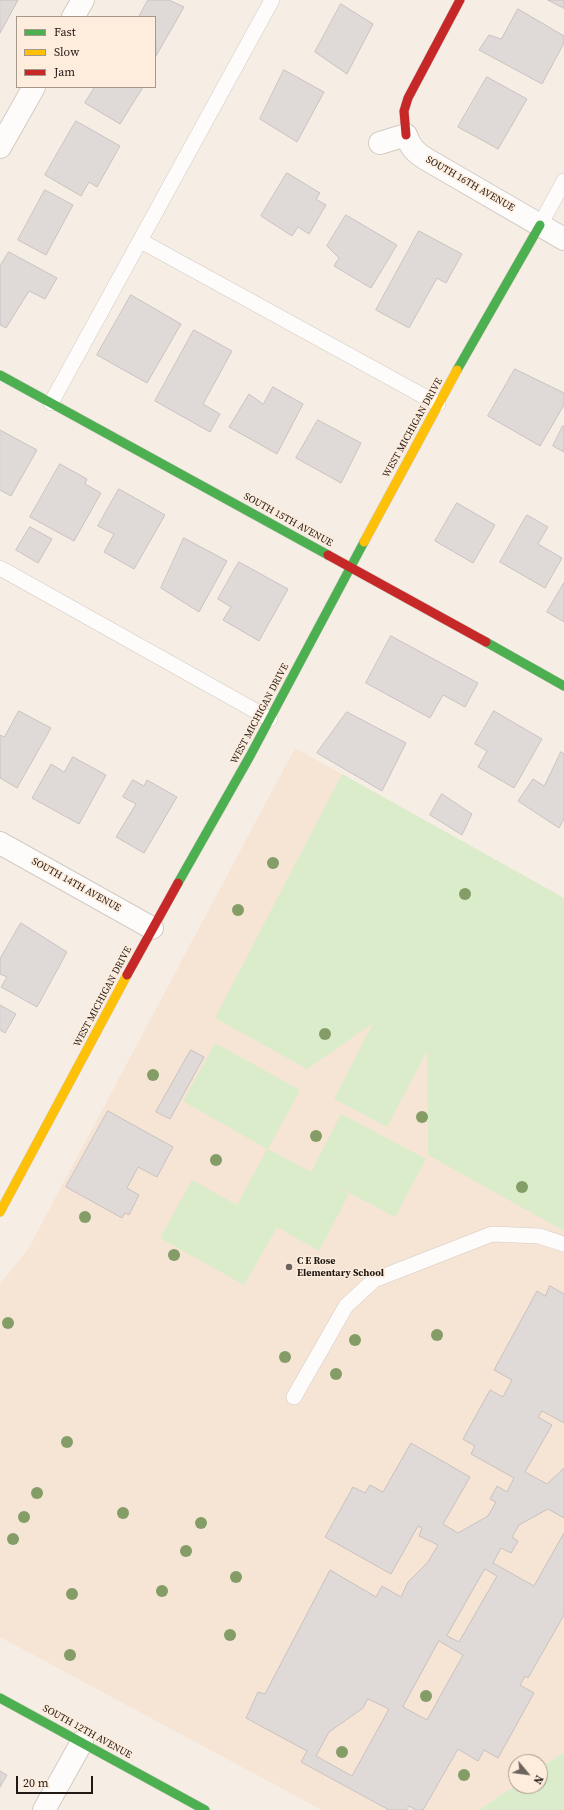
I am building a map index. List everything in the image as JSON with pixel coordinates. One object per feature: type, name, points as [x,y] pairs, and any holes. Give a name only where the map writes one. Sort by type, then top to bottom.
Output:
[{"type":"street","points":[[74,16],[83,0]]},
{"type":"street","points":[[380,143],[406,136],[404,111],[408,98],[460,0]]},
{"type":"street","points":[[0,147],[33,88]]},
{"type":"street","name":"SOUTH 16TH AVENUE","points":[[406,136],[416,153],[564,239]]},
{"type":"street","name":"WEST MICHIGAN DRIVE","points":[[0,1212],[152,928],[270,719],[438,404],[540,225]]},
{"type":"street","name":"SOUTH 15TH AVENUE","points":[[0,375],[564,686]]},
{"type":"street","name":"SOUTH 14TH AVENUE","points":[[0,843],[152,928]]},
{"type":"street","name":"SOUTH 12TH AVENUE","points":[[0,1698],[205,1810]]},
{"type":"street","points":[[44,1810],[82,1742]]},
{"type":"lane","points":[[51,403],[272,0]]},
{"type":"lane","points":[[540,225],[564,181]]},
{"type":"lane","points":[[140,241],[438,404]]},
{"type":"lane","points":[[0,568],[270,719]]},
{"type":"lane","points":[[294,1397],[346,1306],[374,1280],[492,1234],[539,1236],[564,1244]]},
{"type":"shaded area","name":"C E Rose Elementary School","points":[[295,748],[564,898],[564,1752],[548,1763],[548,1754],[508,1754],[508,1790],[479,1810],[322,1810],[0,1637],[0,1283],[27,1251]]},
{"type":"green space","points":[[342,774],[564,898],[564,1231],[428,1155],[427,1051],[387,1127],[334,1099],[373,1023],[307,1069],[215,1018]]},
{"type":"green space","points":[[215,1043],[300,1090],[268,1149],[311,1172],[341,1114],[426,1159],[395,1217],[327,1181],[349,1194],[319,1251],[277,1227],[244,1285],[160,1238],[192,1180],[237,1205],[267,1149],[183,1101]]},
{"type":"green space","points":[[564,1752],[564,1810],[479,1810],[508,1790],[508,1794],[548,1794],[548,1763]]},
{"type":"building","points":[[0,0],[18,0],[0,33]]},
{"type":"building","points":[[148,0],[169,0],[184,7],[156,56],[156,16],[140,16]]},
{"type":"building","points":[[548,0],[564,0],[564,8]]},
{"type":"building","points":[[341,4],[373,24],[347,74],[315,52]]},
{"type":"building","points":[[518,9],[564,36],[564,43],[542,84],[479,50],[489,35],[501,39]]},
{"type":"building","points":[[284,70],[324,92],[297,142],[260,119]]},
{"type":"building","points":[[487,77],[527,99],[498,149],[458,127]]},
{"type":"building","points":[[94,88],[142,88],[120,124],[85,103]]},
{"type":"building","points":[[76,121],[120,146],[97,187],[89,182],[81,196],[45,175]]},
{"type":"building","points":[[287,173],[320,193],[316,199],[326,205],[309,234],[298,227],[292,236],[261,216]]},
{"type":"building","points":[[45,190],[73,205],[46,255],[18,240]]},
{"type":"building","points":[[346,215],[397,245],[371,288],[334,266],[339,258],[327,246]]},
{"type":"building","points":[[419,231],[462,254],[446,283],[437,278],[409,328],[376,310]]},
{"type":"building","points":[[9,252],[57,278],[45,299],[29,291],[6,328],[0,325],[0,266]]},
{"type":"building","points":[[131,295],[181,324],[147,383],[97,355]]},
{"type":"building","points":[[194,330],[232,351],[203,404],[220,414],[210,432],[155,401]]},
{"type":"building","points":[[515,369],[564,393],[564,405],[540,446],[488,416]]},
{"type":"building","points":[[273,387],[303,404],[277,454],[229,427],[249,394],[263,404]]},
{"type":"building","points":[[318,420],[361,443],[341,483],[296,458]]},
{"type":"building","points":[[563,426],[564,427],[564,452],[553,446]]},
{"type":"building","points":[[0,430],[37,450],[11,496],[0,490]]},
{"type":"building","points":[[60,464],[87,479],[85,484],[101,493],[74,541],[30,517]]},
{"type":"building","points":[[119,489],[165,515],[134,569],[104,552],[114,534],[98,526]]},
{"type":"building","points":[[457,503],[495,525],[473,563],[435,541]]},
{"type":"building","points":[[527,515],[548,527],[538,544],[562,558],[545,588],[500,562]]},
{"type":"building","points":[[30,527],[52,539],[38,563],[16,550]]},
{"type":"building","points":[[184,538],[227,561],[199,612],[161,588]]},
{"type":"building","points":[[239,562],[288,589],[259,641],[223,620],[231,607],[218,599]]},
{"type":"building","points":[[564,583],[564,622],[547,612]]},
{"type":"building","points":[[391,636],[478,683],[465,707],[443,695],[430,718],[366,683]]},
{"type":"building","points":[[19,711],[51,728],[17,788],[0,778],[0,735],[4,737]]},
{"type":"building","points":[[494,711],[542,739],[514,788],[478,767],[487,751],[475,744]]},
{"type":"building","points":[[347,712],[406,743],[382,791],[317,753]]},
{"type":"building","points":[[561,752],[564,754],[564,819],[559,828],[518,801],[533,779],[544,786]]},
{"type":"building","points":[[73,757],[106,775],[79,824],[32,798],[51,764],[64,772]]},
{"type":"building","points":[[133,780],[144,786],[147,780],[177,797],[144,853],[116,837],[136,804],[123,797]]},
{"type":"building","points":[[442,794],[472,814],[462,835],[430,815]]},
{"type":"building","points":[[21,923],[67,952],[37,1007],[1,987],[7,977],[0,974],[0,959]]},
{"type":"building","points":[[0,1005],[16,1014],[5,1033],[0,1030]]},
{"type":"building","points":[[191,1050],[204,1057],[170,1119],[156,1112]]},
{"type":"building","points":[[108,1111],[173,1147],[157,1177],[138,1167],[127,1188],[139,1195],[129,1215],[125,1213],[122,1218],[66,1187]]},
{"type":"building","points":[[550,1286],[564,1294],[564,1423],[542,1411],[538,1417],[552,1425],[525,1472],[547,1484],[564,1468],[564,1518],[548,1509],[519,1525],[512,1537],[518,1541],[511,1553],[501,1548],[493,1563],[534,1586],[564,1533],[564,1615],[528,1678],[525,1676],[520,1685],[534,1693],[498,1758],[484,1750],[478,1761],[458,1749],[423,1810],[416,1810],[409,1806],[406,1810],[389,1810],[301,1762],[307,1751],[246,1718],[258,1692],[265,1694],[330,1570],[376,1597],[382,1586],[401,1597],[408,1582],[428,1562],[438,1545],[419,1536],[422,1528],[418,1526],[391,1574],[325,1537],[353,1487],[365,1493],[370,1485],[383,1492],[411,1443],[470,1477],[443,1524],[458,1533],[488,1516],[496,1502],[490,1499],[497,1486],[507,1492],[514,1478],[471,1454],[475,1446],[463,1439],[490,1390],[503,1397],[512,1380],[494,1370],[537,1291],[545,1296]],"holes":[[[485,1569],[497,1576],[459,1642],[447,1636]],[[439,1641],[463,1655],[427,1720],[403,1707]],[[368,1699],[389,1709],[352,1776],[316,1756],[329,1732],[363,1708]]]},
{"type":"building","points":[[0,1771],[7,1775],[0,1787]]},
{"type":"traffic: fast","points":[[457,370],[540,225]]},
{"type":"traffic: fast","points":[[0,375],[328,555]]},
{"type":"traffic: fast","points":[[178,883],[250,756],[364,542]]},
{"type":"traffic: fast","points":[[486,642],[564,686]]},
{"type":"traffic: fast","points":[[0,1698],[205,1810]]},
{"type":"traffic: slow","points":[[364,542],[457,370]]},
{"type":"traffic: slow","points":[[0,1212],[127,975]]},
{"type":"traffic: jam","points":[[406,135],[404,111],[408,98],[460,0]]},
{"type":"traffic: jam","points":[[328,555],[486,642]]},
{"type":"traffic: jam","points":[[127,975],[178,883]]},
{"type":"place","name":"C E Rose Elementary School","points":[[289,1267]]}]
